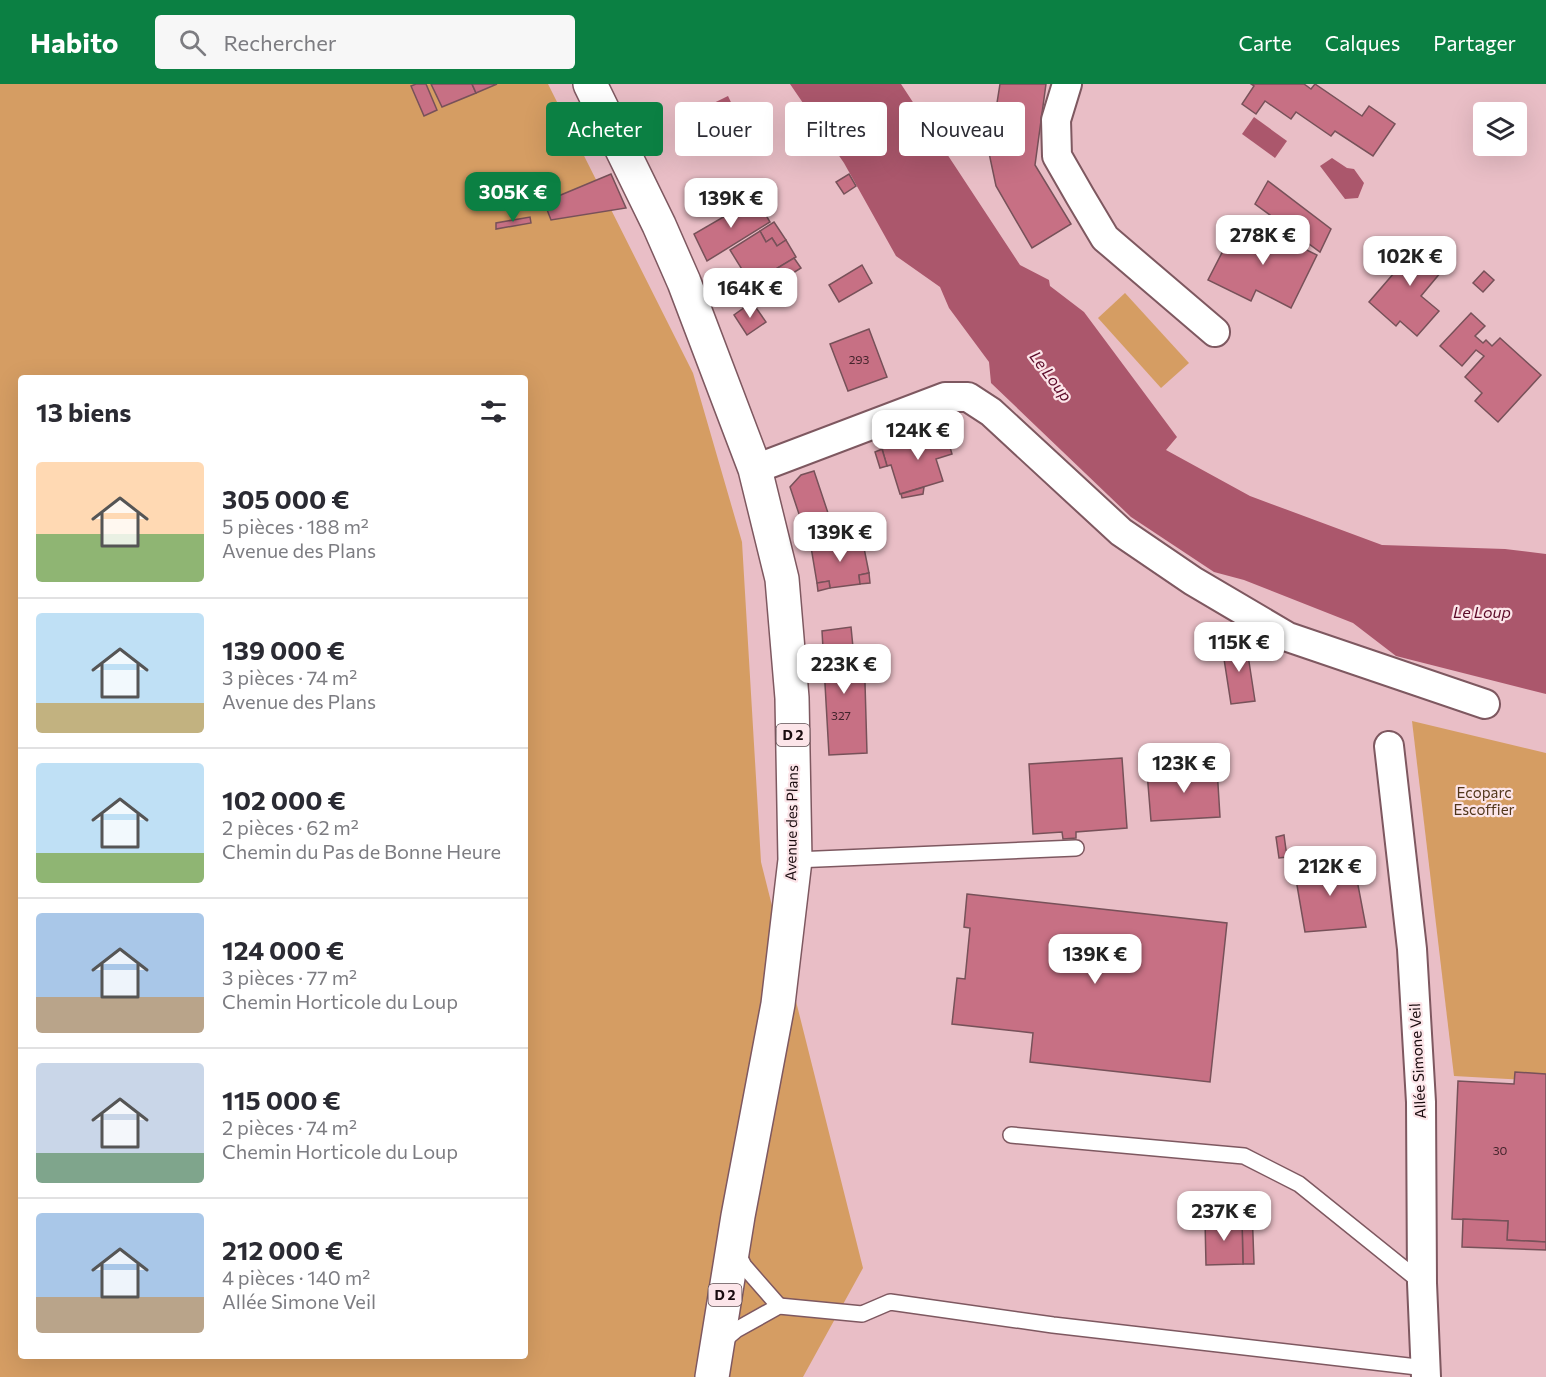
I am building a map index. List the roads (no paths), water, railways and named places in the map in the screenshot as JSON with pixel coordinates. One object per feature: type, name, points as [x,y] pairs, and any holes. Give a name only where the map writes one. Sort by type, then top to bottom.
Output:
[{"type":"main road","name":"Avenue des Plans","points":[[590,84],[659,225],[684,282],[754,469],[782,579],[792,698],[795,860],[778,1004],[733,1244],[715,1361]]},
{"type":"street","points":[[1067,84],[1056,120],[1057,156],[1105,238],[1215,332]]},
{"type":"street","points":[[754,469],[945,397],[968,397],[991,412],[1121,532],[1193,581],[1288,637],[1485,704]]},
{"type":"street","name":"Allée Simone Veil","points":[[1389,746],[1412,949],[1421,1102],[1422,1283],[1426,1372]]},
{"type":"lane","points":[[795,860],[1076,848]]},
{"type":"lane","points":[[1011,1135],[1244,1156],[1299,1184],[1422,1283]]},
{"type":"lane","points":[[733,1244],[744,1266],[779,1306]]},
{"type":"lane","points":[[715,1361],[736,1330],[779,1306],[862,1314],[890,1302],[1426,1372]]},
{"type":"water","name":"Le Loup","points":[[790,84],[901,84],[913,102],[899,102],[899,156],[948,156],[1020,265],[1049,280],[1050,286],[1084,312],[1177,437],[1166,450],[1250,496],[1382,545],[1505,549],[1546,554],[1546,694],[1396,656],[1353,623],[1244,580],[1214,572],[1131,517],[991,383],[989,362],[949,308],[940,287],[896,256],[839,156],[887,156],[887,102],[802,102]]},
{"type":"water","points":[[728,96],[731,102],[716,102]]},
{"type":"water","points":[[1254,117],[1287,141],[1275,158],[1242,134]]},
{"type":"water","points":[[1332,158],[1347,168],[1354,169],[1364,183],[1358,198],[1345,199],[1320,166]]},
{"type":"park label","name":"Ecoparc Escoffier","points":[[1484,802]]}]
